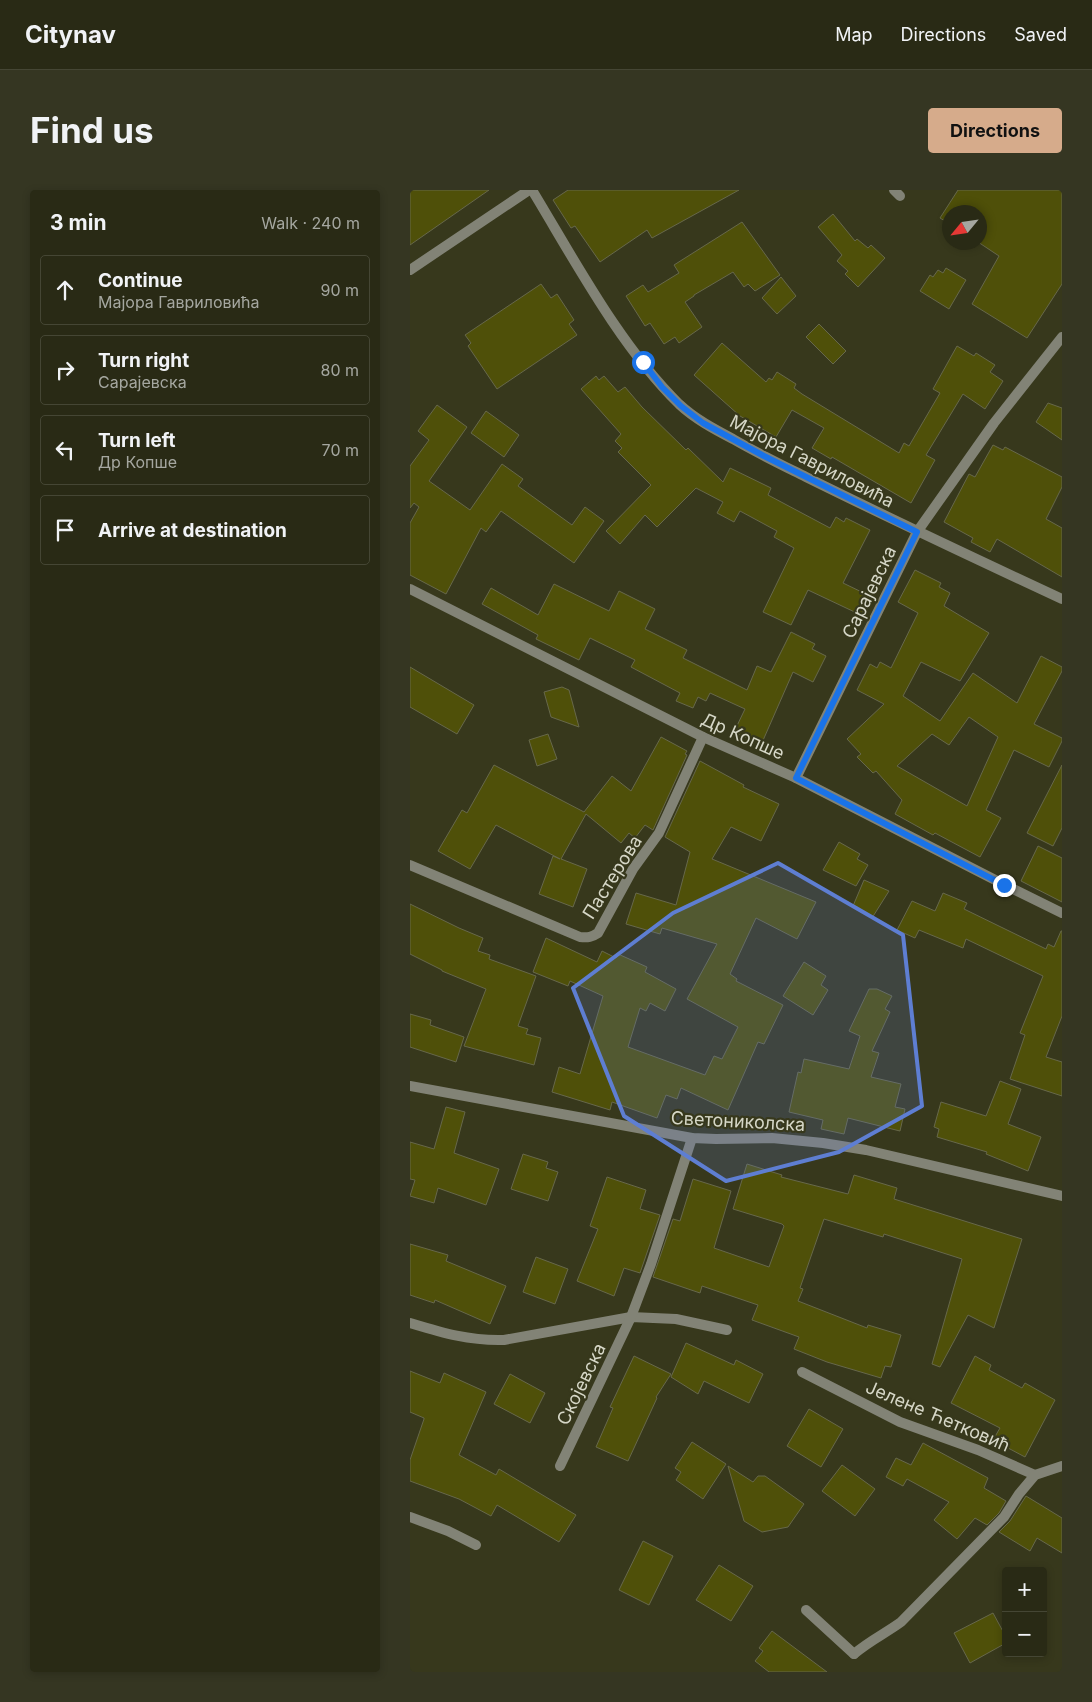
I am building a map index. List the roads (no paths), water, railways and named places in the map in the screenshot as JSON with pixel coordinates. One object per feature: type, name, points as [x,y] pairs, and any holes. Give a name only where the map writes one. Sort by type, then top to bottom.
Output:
[{"type":"street","points":[[410,270],[530,190]]},
{"type":"street","name":"Мајора Гавриловића","points":[[530,190],[620,332],[662,387],[681,406],[703,423],[764,456],[917,532],[1062,599]]},
{"type":"street","name":"Сарајевска","points":[[796,778],[917,532],[994,423],[1062,337]]},
{"type":"street","name":"Др Копше","points":[[410,590],[703,737],[796,778],[1062,913]]},
{"type":"street","name":"Пастерова","points":[[410,865],[580,937],[594,936],[598,933],[633,869],[659,833],[703,737]]},
{"type":"street","name":"Светониколска","points":[[410,1086],[692,1138],[772,1138],[866,1150],[1062,1196]]},
{"type":"street","name":"Скојевска","points":[[560,1466],[631,1317],[651,1264],[692,1138]]},
{"type":"street","points":[[410,1323],[466,1339],[496,1340],[631,1317],[676,1320],[727,1330]]},
{"type":"street","name":"Јелене Ћетковић","points":[[802,1372],[900,1422],[978,1450],[1035,1474]]},
{"type":"street","points":[[806,1610],[854,1654],[887,1632],[914,1610],[1004,1517],[1035,1474],[1062,1466]]},
{"type":"street","points":[[410,1517],[448,1531],[476,1545]]}]
